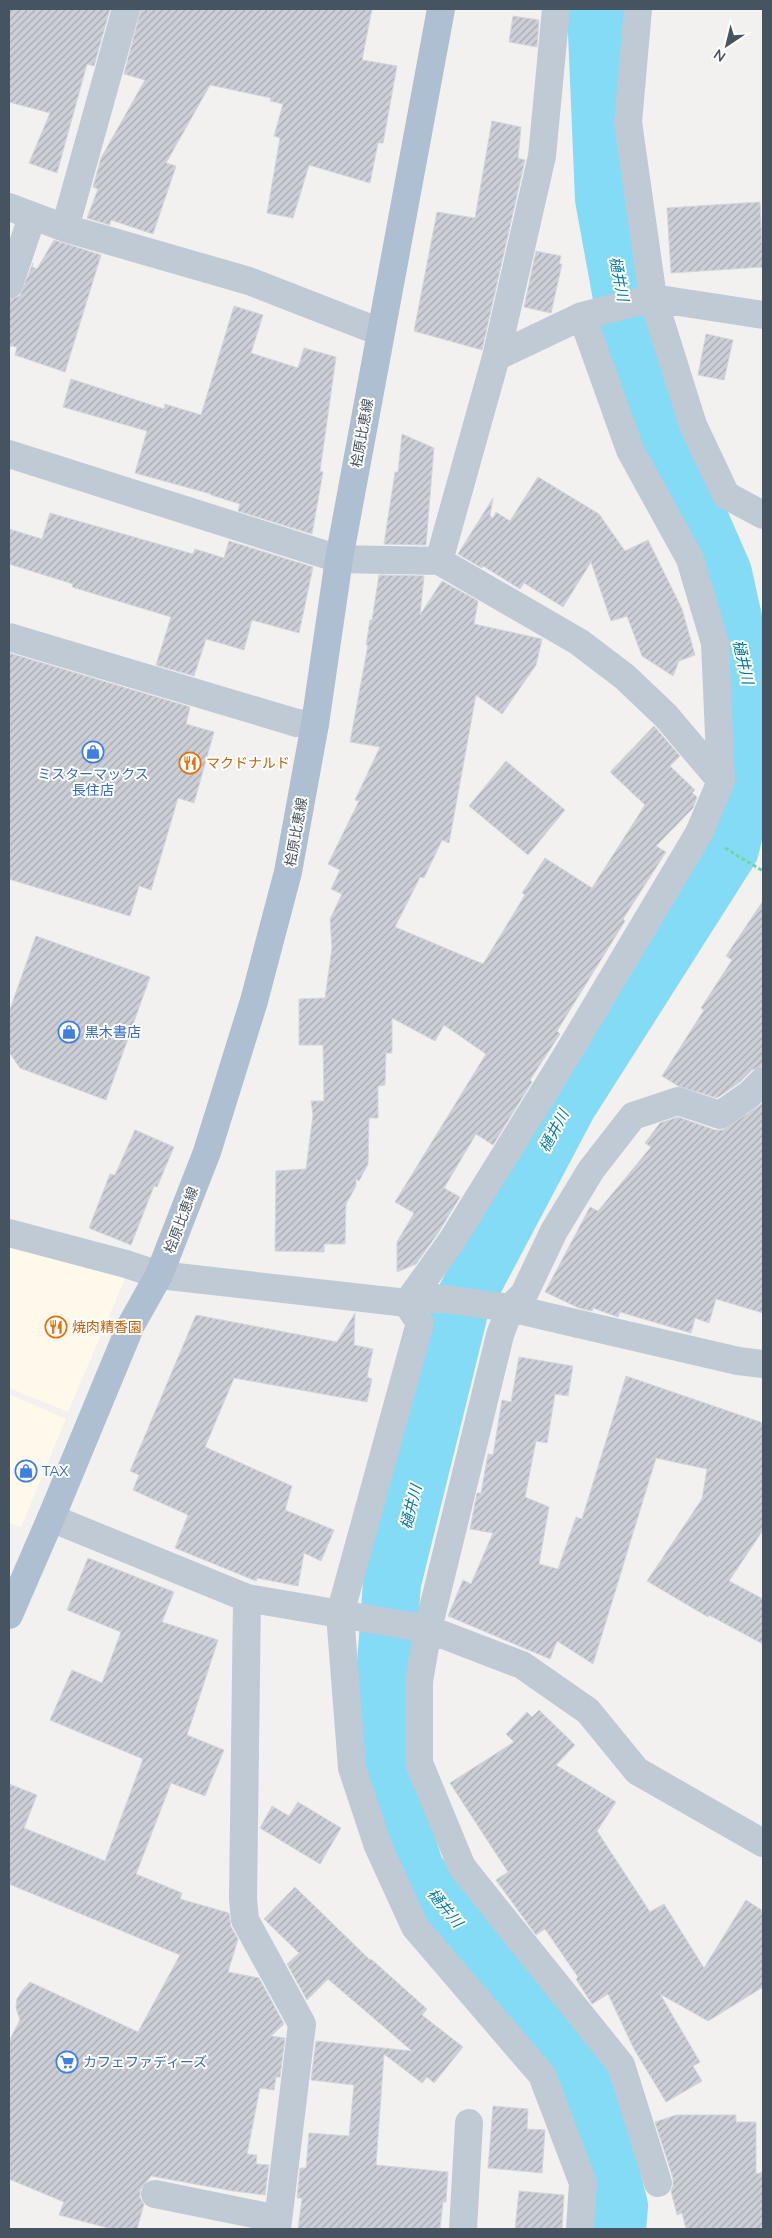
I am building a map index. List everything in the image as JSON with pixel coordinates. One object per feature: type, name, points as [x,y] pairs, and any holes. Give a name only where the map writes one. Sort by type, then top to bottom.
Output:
[{"type":"main road","name":"桧原比恵線","points":[[9,1615],[131,1325],[159,1275],[207,1152],[254,1001],[288,872],[316,724],[340,559],[380,332],[441,9]]},
{"type":"street","points":[[65,228],[126,9]]},
{"type":"street","points":[[439,561],[496,357],[542,156],[556,9]]},
{"type":"street","points":[[638,9],[628,122],[652,298],[693,425],[726,496],[763,515]]},
{"type":"street","points":[[9,285],[20,212],[65,228],[250,280],[380,332]]},
{"type":"street","points":[[496,357],[586,315],[652,298],[763,315]]},
{"type":"street","points":[[407,1303],[451,1242],[702,834],[721,781],[715,643],[690,559],[630,450],[586,315]]},
{"type":"street","points":[[9,454],[340,559],[439,561],[579,642],[625,677],[666,716],[721,781]]},
{"type":"street","points":[[9,637],[297,723],[316,724]]},
{"type":"street","points":[[658,2183],[621,2065],[462,1867],[419,1763],[419,1681],[428,1629],[500,1335],[510,1308],[524,1294],[554,1231],[590,1170],[634,1116],[678,1101],[720,1115],[750,1094],[763,1081]]},
{"type":"street","points":[[9,1233],[126,1264],[159,1275],[407,1303],[437,1298],[510,1308],[738,1361],[763,1364]]},
{"type":"street","points":[[407,1303],[420,1323],[349,1615],[352,1768],[378,1846],[415,1927],[542,2075],[584,2183],[580,2229]]},
{"type":"street","points":[[51,1518],[247,1598],[428,1629],[522,1665],[588,1711],[637,1770],[763,1843]]},
{"type":"street","points":[[156,2194],[277,2224],[302,2024],[245,1920],[247,1598]]},
{"type":"street","points":[[463,2229],[469,2123]]},
{"type":"path","points":[[702,834],[763,871]]},
{"type":"shaded area","name":"焼肉精香園","points":[[9,1234],[130,1267],[68,1412],[9,1388]]},
{"type":"shaded area","name":"TAX","points":[[9,1394],[66,1419],[21,1527],[9,1523]]},
{"type":"building","points":[[9,9],[110,9],[94,66],[87,64],[57,173],[29,163],[50,113],[9,102]]},
{"type":"building","points":[[141,9],[372,9],[362,60],[397,66],[383,143],[378,143],[370,183],[309,165],[293,218],[267,213],[280,138],[274,136],[283,104],[270,101],[271,98],[210,85],[166,163],[176,166],[153,234],[111,220],[110,225],[87,218],[98,189],[93,187],[101,158],[145,80],[124,74]]},
{"type":"building","points":[[513,16],[539,20],[537,47],[509,42]]},
{"type":"building","points":[[492,121],[521,127],[518,158],[525,160],[482,350],[414,331],[437,212],[475,218]]},
{"type":"building","points":[[760,202],[763,267],[671,273],[667,208]]},
{"type":"building","points":[[54,240],[101,255],[65,372],[15,355],[17,347],[9,346],[9,300],[20,296],[33,263],[32,267],[37,269]]},
{"type":"building","points":[[536,251],[561,256],[559,264],[562,264],[551,313],[524,307]]},
{"type":"building","points":[[234,306],[263,315],[251,353],[298,368],[304,348],[336,357],[320,471],[323,472],[312,534],[238,511],[240,504],[211,494],[135,473],[147,431],[63,407],[71,379],[164,409],[165,404],[201,415]]},
{"type":"building","points":[[706,334],[733,340],[724,380],[698,375]]},
{"type":"building","points":[[402,434],[434,448],[426,545],[384,544],[395,472],[398,472]]},
{"type":"building","points":[[538,477],[599,514],[625,551],[648,540],[682,609],[695,655],[679,661],[673,676],[642,656],[627,616],[611,621],[591,562],[563,607],[524,583],[520,589],[483,566],[482,568],[458,554],[493,498],[490,516],[493,518],[496,512],[510,521]]},
{"type":"building","points":[[50,513],[193,554],[195,549],[224,558],[229,541],[313,567],[299,633],[252,620],[244,650],[206,639],[194,676],[156,665],[171,617],[72,587],[73,584],[9,564],[9,529],[42,539]]},
{"type":"building","points":[[379,575],[424,576],[420,615],[442,581],[478,601],[474,624],[542,639],[536,665],[502,714],[476,695],[449,843],[442,840],[424,878],[420,877],[395,927],[483,964],[525,895],[522,893],[545,858],[592,888],[645,805],[610,772],[654,726],[680,756],[670,766],[695,790],[692,793],[697,797],[693,808],[656,846],[666,852],[623,919],[625,921],[557,1031],[560,1034],[530,1080],[532,1082],[493,1145],[476,1134],[444,1188],[460,1197],[438,1233],[416,1264],[397,1272],[397,1242],[414,1213],[395,1202],[486,1054],[444,1025],[435,1041],[392,1018],[392,1053],[386,1053],[385,1085],[378,1086],[378,1118],[369,1118],[368,1164],[359,1181],[356,1179],[356,1186],[346,1204],[345,1244],[324,1244],[324,1252],[275,1251],[276,1171],[306,1169],[313,1115],[311,1101],[324,1101],[323,1045],[299,1045],[299,999],[325,998],[332,948],[330,919],[342,894],[331,889],[340,870],[328,864],[359,801],[355,800],[380,747],[350,742]]},
{"type":"building","name":"ミスターマックス 長住店","points":[[9,653],[190,707],[186,724],[214,732],[194,803],[178,798],[151,890],[139,886],[130,916],[9,879]]},
{"type":"building","points":[[506,761],[565,810],[528,855],[469,806]]},
{"type":"building","points":[[763,901],[763,1066],[752,1070],[740,1082],[717,1098],[678,1086],[662,1076],[704,1010],[701,1008],[732,960],[726,956]]},
{"type":"building","name":"黒木書店","points":[[36,936],[150,977],[106,1100],[20,1068],[9,1052],[9,1012]]},
{"type":"building","points":[[763,1103],[763,1313],[716,1299],[709,1323],[695,1318],[691,1333],[620,1312],[618,1317],[593,1308],[592,1311],[579,1308],[545,1292],[590,1207],[598,1211],[651,1147],[645,1143],[660,1123],[678,1117],[715,1130],[723,1130]]},
{"type":"building","points":[[135,1130],[174,1147],[157,1187],[154,1186],[131,1245],[89,1228],[110,1174],[115,1175]]},
{"type":"building","points":[[355,1313],[354,1345],[373,1349],[367,1377],[372,1379],[367,1402],[234,1378],[205,1447],[292,1486],[285,1510],[334,1530],[321,1561],[304,1553],[298,1586],[257,1578],[256,1581],[175,1548],[188,1515],[133,1490],[139,1475],[130,1471],[196,1315],[337,1342]]},
{"type":"building","points":[[519,1357],[573,1366],[568,1396],[555,1394],[547,1443],[536,1441],[525,1497],[549,1507],[539,1564],[558,1569],[576,1517],[582,1519],[626,1376],[763,1423],[763,1530],[729,1581],[763,1599],[763,1644],[709,1615],[708,1617],[647,1581],[702,1499],[707,1469],[656,1458],[593,1664],[557,1641],[550,1659],[448,1616],[463,1580],[471,1584],[493,1533],[470,1529],[477,1493],[481,1493],[488,1454],[493,1455],[502,1400],[511,1402]]},
{"type":"building","points":[[88,1558],[174,1592],[162,1622],[218,1640],[187,1735],[224,1750],[205,1796],[171,1783],[136,1874],[182,1893],[180,1899],[229,1913],[231,1927],[238,1939],[228,1972],[259,1978],[284,2024],[271,2036],[285,2038],[280,2077],[276,2077],[274,2090],[260,2088],[247,2154],[257,2155],[256,2164],[269,2165],[265,2195],[151,2176],[140,2190],[140,2198],[144,2204],[137,2229],[112,2229],[59,2215],[64,2202],[9,2179],[9,2041],[20,2020],[16,2008],[17,1999],[22,1991],[30,1982],[138,2032],[180,1955],[9,1884],[9,1784],[37,1795],[24,1828],[105,1861],[143,1759],[50,1720],[72,1670],[102,1683],[121,1632],[67,1610]]},
{"type":"building","points":[[539,1710],[575,1745],[556,1765],[616,1802],[597,1831],[650,1912],[664,1904],[704,1968],[746,1900],[763,1911],[763,1987],[708,2021],[660,1994],[700,2062],[693,2066],[702,2081],[666,2102],[634,2049],[608,1994],[592,2004],[576,1979],[578,1977],[545,1929],[536,1935],[496,1880],[508,1872],[450,1783],[514,1742],[506,1734],[527,1712],[532,1717]]},
{"type":"building","points":[[298,1802],[341,1828],[320,1864],[260,1828],[272,1806],[289,1816]]},
{"type":"building","points":[[295,1887],[370,1960],[427,2009],[422,2015],[463,2047],[434,2083],[427,2077],[422,2083],[384,2054],[376,2165],[448,2172],[446,2202],[443,2202],[440,2229],[298,2229],[302,2198],[297,2198],[300,2168],[306,2168],[309,2133],[349,2136],[354,2085],[311,2080],[316,2041],[412,2051],[328,1979],[307,2000],[287,1964],[299,1953],[264,1919]]},
{"type":"building","points":[[493,2106],[528,2109],[527,2129],[545,2130],[542,2173],[488,2168]]},
{"type":"building","points":[[676,2115],[736,2115],[736,2122],[756,2122],[756,2174],[763,2172],[763,2229],[686,2229],[682,2213],[677,2215],[671,2191],[673,2178],[655,2122]]},
{"type":"building","points":[[519,2191],[564,2195],[562,2229],[515,2229]]},
{"type":"waterway","name":"樋井川","points":[[596,9],[604,199],[636,374],[723,573],[758,732],[730,849],[568,1104],[460,1308],[392,1583],[379,1759],[416,1872],[587,2079],[619,2206],[617,2229]]},
{"type":"place","name":"ミスターマックス 長住店","points":[[93,752]]},
{"type":"place","name":"マクドナルド","points":[[190,763]]},
{"type":"place","name":"黒木書店","points":[[69,1032]]},
{"type":"place","name":"焼肉精香園","points":[[56,1327]]},
{"type":"place","name":"TAX","points":[[26,1471]]},
{"type":"place","name":"カフェファディーズ","points":[[67,2062]]}]
